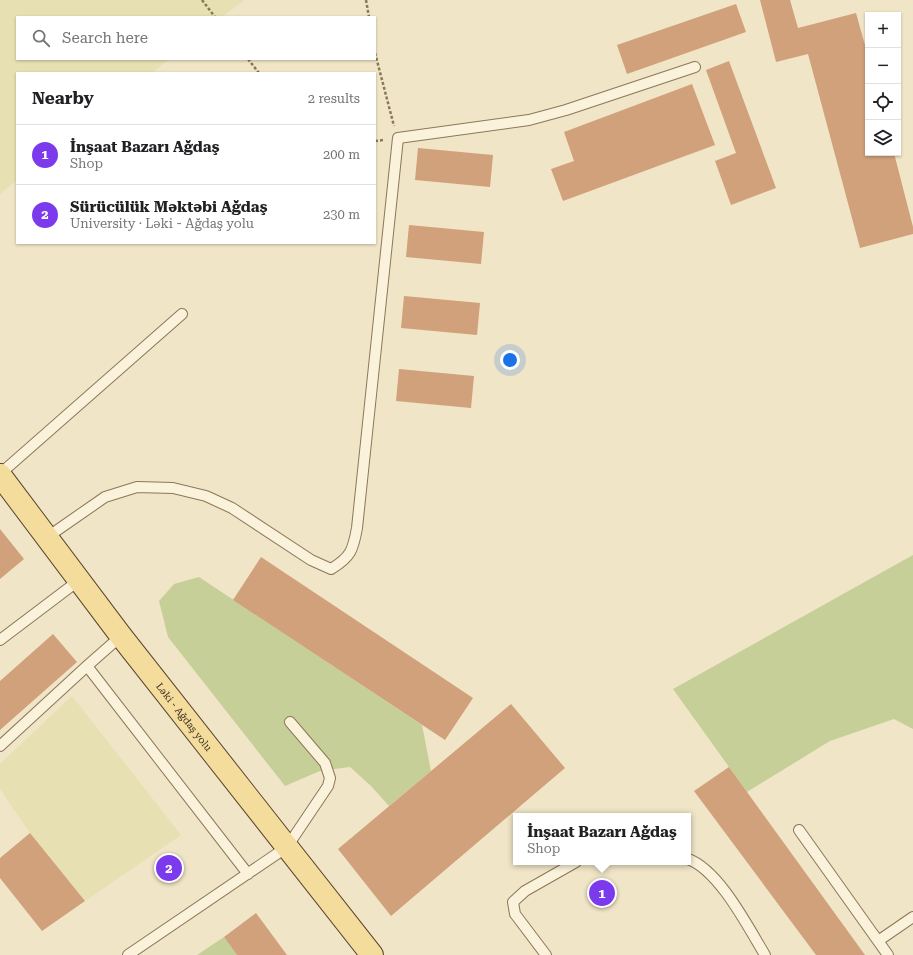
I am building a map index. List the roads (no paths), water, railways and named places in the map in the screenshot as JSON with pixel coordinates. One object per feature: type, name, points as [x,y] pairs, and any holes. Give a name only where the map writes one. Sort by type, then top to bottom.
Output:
[{"type":"main road","name":"Ləki - Ağdaş yolu","points":[[0,474],[78,581],[372,955]]},
{"type":"lane","points":[[46,538],[105,497],[137,487],[173,488],[206,496],[232,508],[311,560],[331,569],[344,562],[353,547],[357,528],[398,138],[529,120],[566,110],[695,67]]},
{"type":"lane","points":[[0,474],[182,314]]},
{"type":"lane","points":[[0,640],[78,581]]},
{"type":"lane","points":[[0,746],[121,636]]},
{"type":"lane","points":[[87,666],[248,874]]},
{"type":"lane","points":[[128,955],[287,847],[328,786],[330,778],[325,763],[290,722]]},
{"type":"lane","points":[[800,830],[888,955]]},
{"type":"lane","points":[[691,860],[696,861],[724,890],[765,955]]},
{"type":"lane","points":[[546,955],[515,914],[513,902],[525,892],[571,865]]},
{"type":"lane","points":[[878,941],[913,917]]},
{"type":"place","name":"Sürücülük Məktəbi Ağdaş","points":[[169,868]]},
{"type":"place","name":"İnşaat Bazarı Ağdaş","points":[[602,893]]}]
